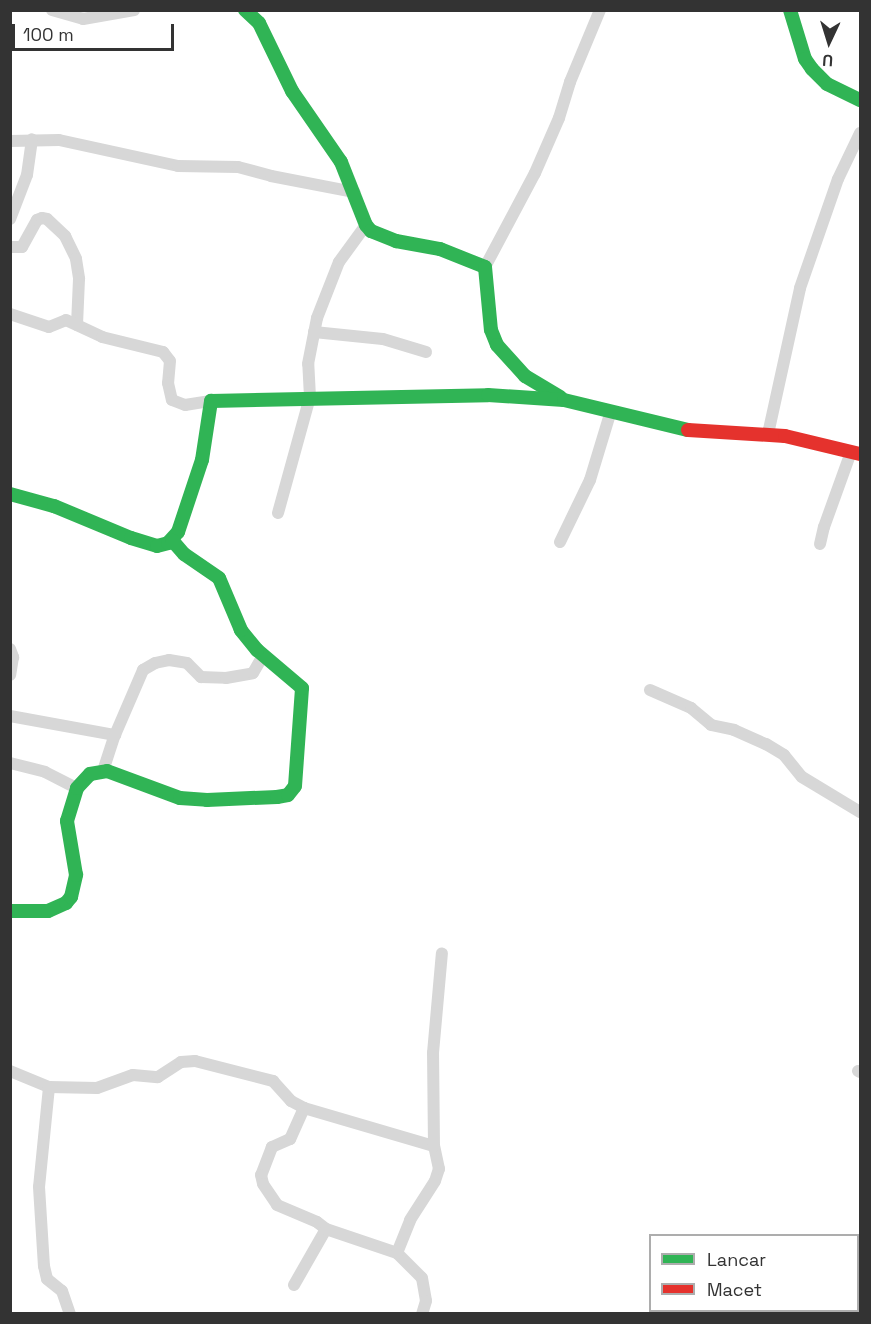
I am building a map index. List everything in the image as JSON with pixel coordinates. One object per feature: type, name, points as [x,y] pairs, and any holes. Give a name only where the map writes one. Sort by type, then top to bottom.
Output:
[{"type":"street","points":[[52,10],[83,20],[134,10]]},
{"type":"street","points":[[245,10],[259,23],[292,91],[341,162],[366,225],[371,231],[388,238],[440,249],[485,267]]},
{"type":"street","points":[[564,400],[525,376],[497,345],[491,330],[485,267],[535,173],[559,118],[570,82],[600,10]]},
{"type":"street","points":[[790,10],[805,59],[812,69],[827,84],[861,100]]},
{"type":"street","points":[[768,434],[800,288],[838,179],[861,133]]},
{"type":"street","points":[[10,219],[27,175],[32,139]]},
{"type":"street","points":[[10,141],[59,140],[178,166],[238,167],[271,176],[354,192]]},
{"type":"street","points":[[10,247],[22,247],[37,220],[42,218],[47,219],[65,236],[76,260],[79,279],[77,325]]},
{"type":"street","points":[[278,513],[310,397],[308,364],[314,332],[328,286],[339,262],[366,225]]},
{"type":"street","points":[[10,314],[49,327],[64,320],[102,337],[163,352],[170,361],[168,383],[172,400],[185,405],[211,401],[310,397],[488,395],[564,400],[704,433],[768,434],[802,439],[856,453],[824,526],[820,544]]},
{"type":"street","points":[[314,332],[383,339],[426,352]]},
{"type":"street","points":[[10,494],[54,506],[97,526],[152,545],[163,545],[172,540],[178,532],[202,460],[211,401]]},
{"type":"street","points":[[560,542],[590,480],[611,411]]},
{"type":"street","points":[[10,911],[48,911],[66,903],[71,897],[76,875],[67,821],[76,788],[90,774],[103,771],[140,781],[180,798],[207,800],[288,795],[295,786],[302,688],[263,656],[241,630],[219,578],[184,554],[172,540]]},
{"type":"street","points":[[10,649],[13,657],[10,675]]},
{"type":"street","points":[[103,771],[115,735],[143,670],[155,663],[169,660],[182,661],[201,677],[216,680],[253,673],[263,656]]},
{"type":"street","points":[[650,690],[691,708],[711,725],[734,729],[766,744],[784,755],[802,777],[861,812]]},
{"type":"street","points":[[10,716],[115,735]]},
{"type":"street","points":[[10,764],[45,772],[76,788]]},
{"type":"street","points":[[397,1254],[401,1250],[410,1221],[438,1174],[434,1146],[434,1053],[442,953]]},
{"type":"street","points":[[10,1071],[49,1087],[97,1088],[132,1075],[158,1077],[187,1060],[273,1081],[291,1101],[304,1108],[434,1146]]},
{"type":"street","points":[[49,1087],[39,1187],[44,1266],[47,1279],[62,1291],[70,1314]]},
{"type":"street","points":[[304,1108],[290,1139],[272,1147],[261,1175],[263,1184],[277,1205],[317,1222],[326,1229],[397,1254],[422,1278],[426,1301],[422,1314]]},
{"type":"street","points":[[294,1285],[326,1229]]},
{"type":"traffic: fast","points":[[245,10],[259,23],[292,91],[341,162],[366,225],[371,231],[396,241],[440,249],[485,267],[491,330],[497,345],[525,376],[560,397]]},
{"type":"traffic: fast","points":[[790,10],[805,59],[812,69],[827,84],[860,100]]},
{"type":"traffic: fast","points":[[10,494],[54,506],[131,538],[157,546],[168,543],[178,532],[202,460],[211,401],[488,395],[564,400],[688,430]]},
{"type":"traffic: fast","points":[[10,911],[48,911],[66,903],[71,897],[76,875],[67,821],[77,788],[90,774],[107,771],[180,798],[207,800],[277,797],[288,795],[295,786],[302,688],[257,650],[241,630],[219,578],[184,554],[172,540]]},
{"type":"traffic: jam","points":[[688,430],[785,436],[860,454]]}]
